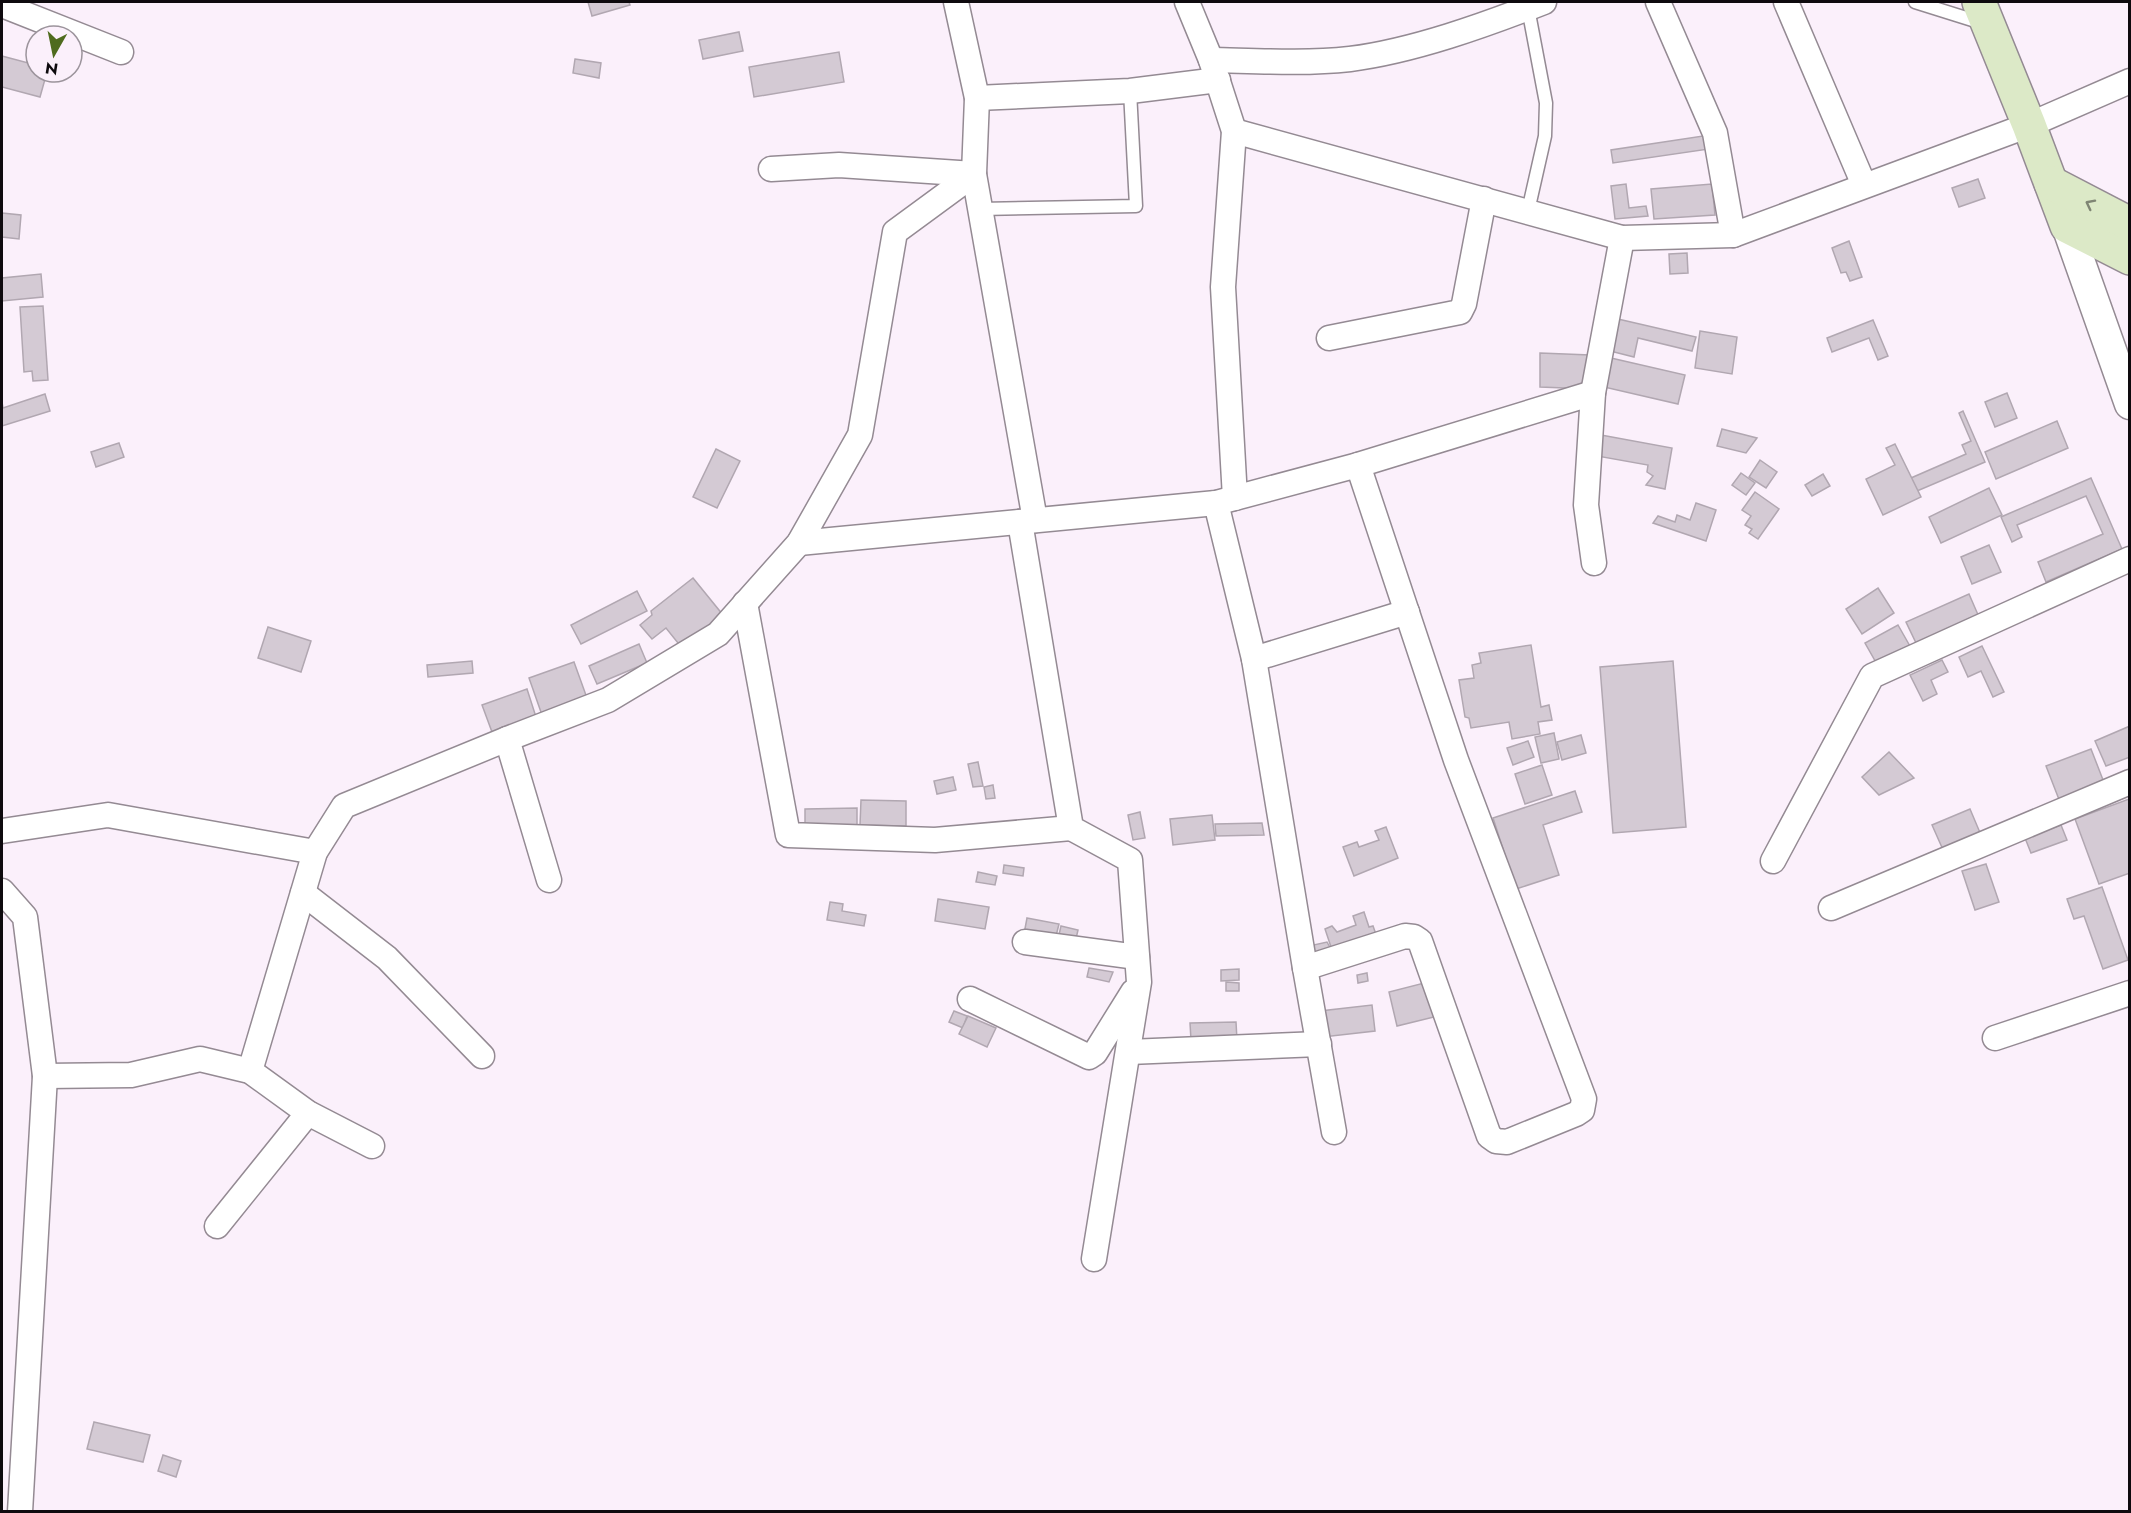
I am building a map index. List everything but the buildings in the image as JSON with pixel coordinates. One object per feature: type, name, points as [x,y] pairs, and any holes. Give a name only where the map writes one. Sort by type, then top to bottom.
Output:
[{"type":"main road","points":[[1984,13],[2067,226],[2130,258]]},
{"type":"main road","points":[[2051,183],[2130,224]]},
{"type":"street","points":[[956,2],[977,98],[974,174],[1028,521],[1071,828]]},
{"type":"street","points":[[1187,2],[1214,70],[1234,131],[1223,287],[1225,500],[1334,1132]]},
{"type":"street","points":[[1658,2],[1715,133],[1733,235]]},
{"type":"street","points":[[1786,2],[1864,185]]},
{"type":"street","points":[[2,5],[121,52]]},
{"type":"street","points":[[977,98],[1130,91],[1214,70],[1286,61],[1349,59],[1410,47],[1536,5]]},
{"type":"street","points":[[1234,131],[1622,238],[1733,235],[2029,124],[2130,81]]},
{"type":"street","points":[[771,169],[839,165],[974,174]]},
{"type":"street","points":[[250,1071],[315,852],[344,806],[608,700],[718,634],[799,543],[860,435],[895,232],[974,174]]},
{"type":"street","points":[[1329,338],[1460,312],[1464,304],[1484,199]]},
{"type":"street","points":[[2067,226],[2130,404]]},
{"type":"street","points":[[1594,563],[1586,505],[1593,393],[1622,238]]},
{"type":"street","points":[[799,543],[1225,500],[1358,465],[1593,393]]},
{"type":"street","points":[[1305,968],[1405,936],[1414,937],[1420,941],[1489,1136],[1496,1141],[1507,1142],[1582,1110],[1584,1099],[1456,760],[1358,465]]},
{"type":"street","points":[[1773,861],[1872,676],[2130,559]]},
{"type":"street","points":[[745,603],[789,835],[935,840],[1071,828],[1130,860],[1139,982],[1094,1259]]},
{"type":"street","points":[[1254,659],[1407,612]]},
{"type":"street","points":[[507,739],[549,880]]},
{"type":"street","points":[[1831,908],[2130,782]]},
{"type":"street","points":[[2,831],[108,815],[315,852]]},
{"type":"street","points":[[2,891],[25,917],[45,1076],[20,1512]]},
{"type":"street","points":[[303,893],[387,958],[482,1056]]},
{"type":"street","points":[[1025,942],[1137,957]]},
{"type":"street","points":[[970,999],[1089,1057],[1095,1053],[1139,982]]},
{"type":"street","points":[[1995,1038],[2130,993]]},
{"type":"street","points":[[1129,1052],[1319,1044]]},
{"type":"street","points":[[45,1076],[131,1075],[200,1059],[250,1071],[308,1113],[372,1146]]},
{"type":"street","points":[[218,1226],[308,1113]]},
{"type":"lane","points":[[1915,2],[1984,13]]},
{"type":"lane","points":[[1528,211],[1545,136],[1546,104],[1536,5]]},
{"type":"lane","points":[[980,209],[1136,206],[1130,91]]}]
